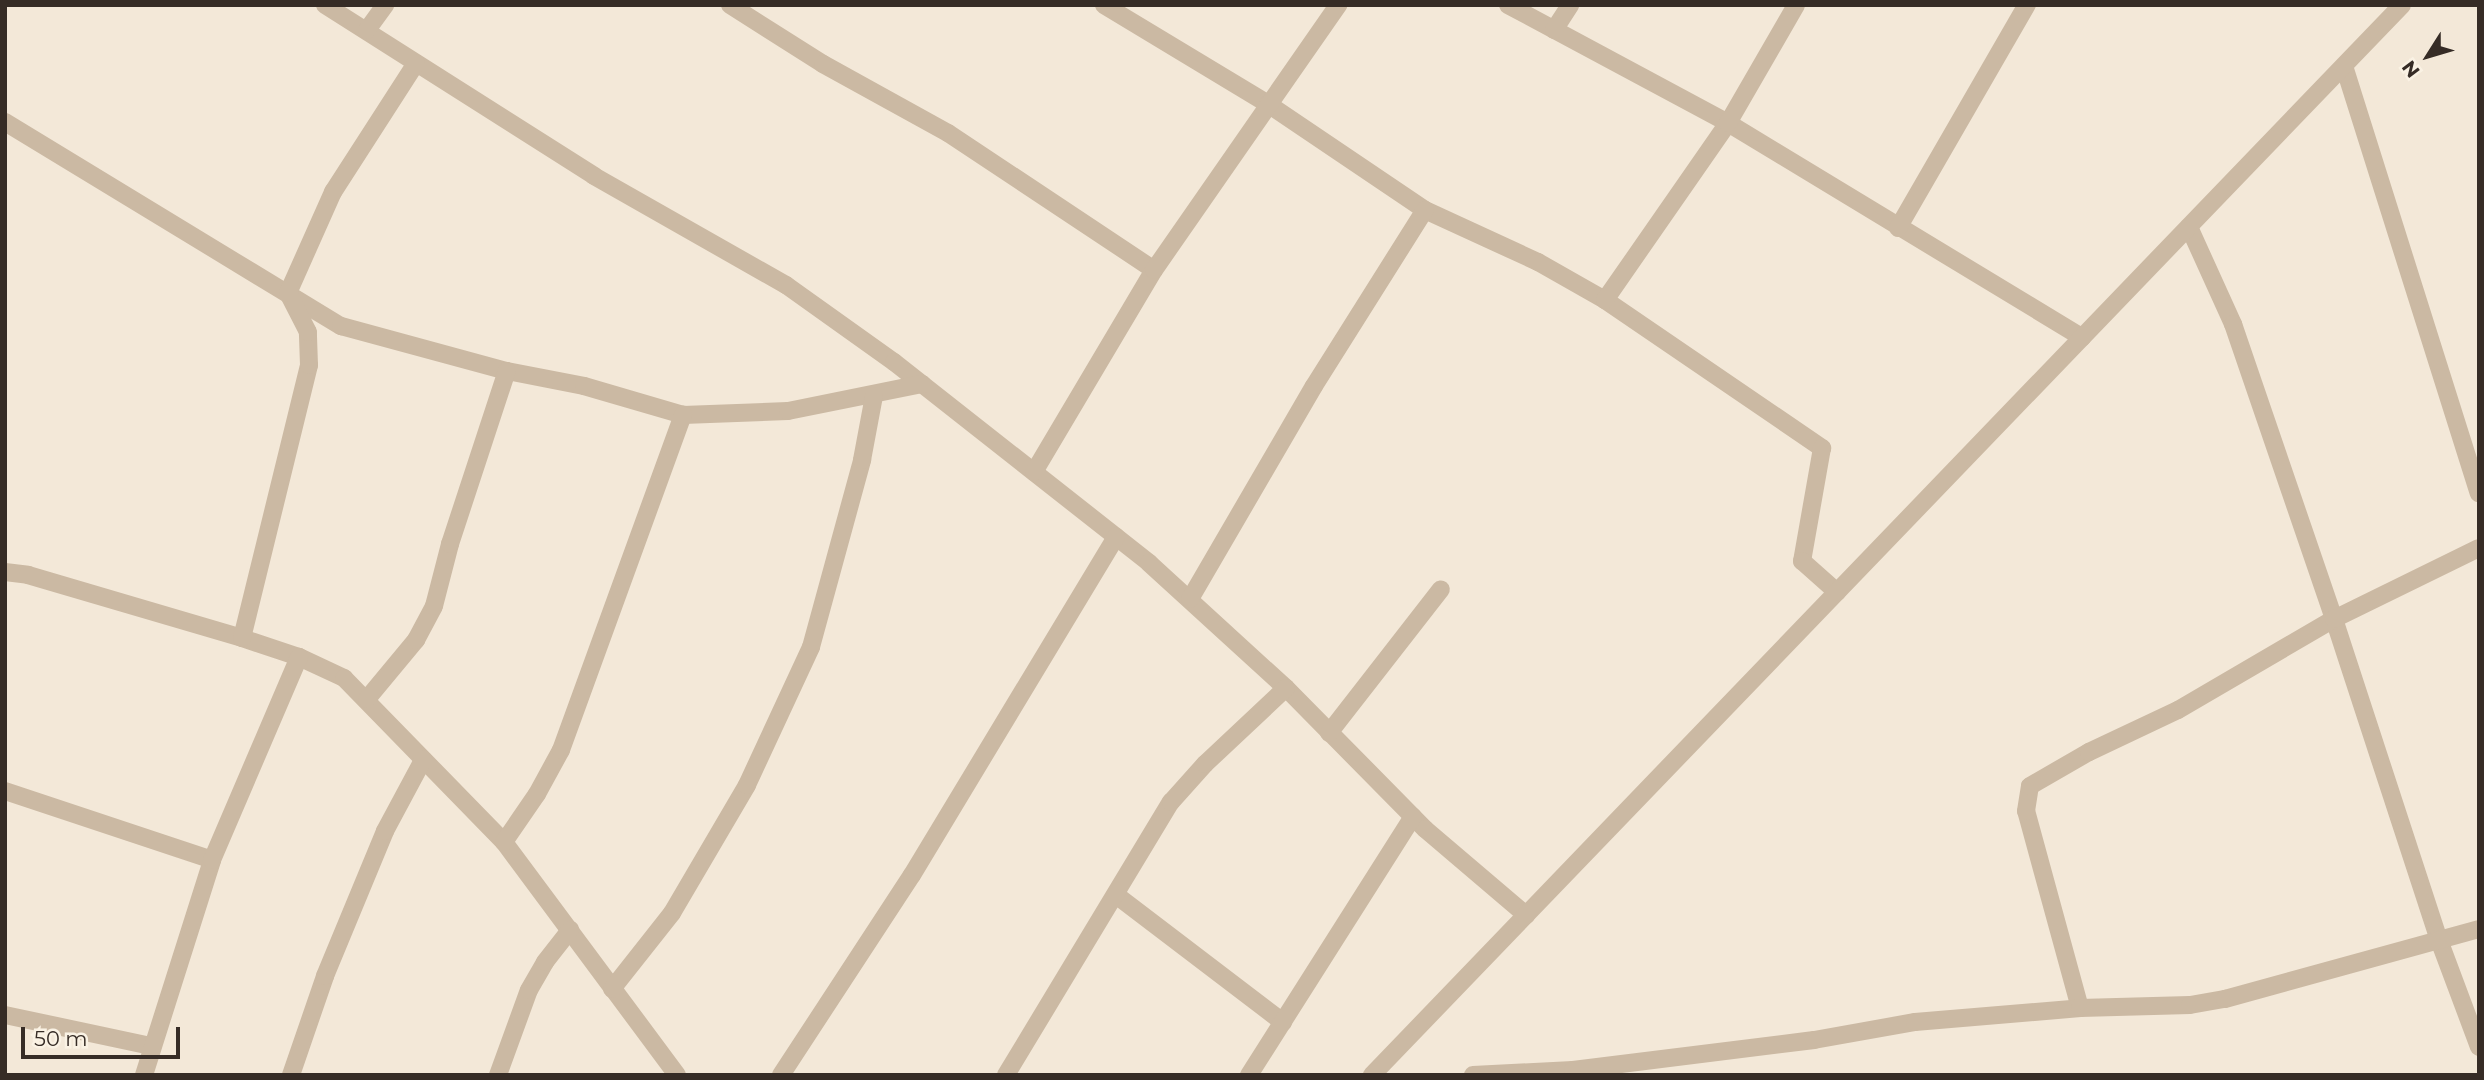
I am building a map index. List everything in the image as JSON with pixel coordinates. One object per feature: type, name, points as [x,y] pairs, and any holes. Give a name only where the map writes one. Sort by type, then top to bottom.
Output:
[{"type":"street","points":[[326,5],[594,176],[786,285],[922,384],[1190,599],[1286,688],[1413,817],[1526,915]]},
{"type":"street","points":[[367,30],[385,5]]},
{"type":"street","points":[[730,5],[823,64],[948,133],[1154,270]]},
{"type":"street","points":[[1034,472],[1154,270],[1338,5]]},
{"type":"street","points":[[1508,5],[1728,123],[2082,337]]},
{"type":"street","points":[[1554,30],[1570,5]]},
{"type":"street","points":[[1605,300],[1728,123],[1796,5]]},
{"type":"street","points":[[1898,228],[2027,5]]},
{"type":"street","points":[[1372,1075],[2402,5]]},
{"type":"street","points":[[1109,6],[1268,104],[1425,210],[1538,262],[1605,300],[1822,447],[1802,561],[1837,592]]},
{"type":"street","points":[[288,293],[333,192],[416,63]]},
{"type":"street","points":[[2344,66],[2479,493]]},
{"type":"street","points":[[5,122],[341,326],[507,371],[584,386],[683,415],[788,411],[874,397],[922,384]]},
{"type":"street","points":[[1190,599],[1314,386],[1425,210]]},
{"type":"street","points":[[2189,227],[2233,324],[2334,619],[2439,940],[2479,1047]]},
{"type":"street","points":[[242,638],[309,365],[308,332],[288,293]]},
{"type":"street","points":[[367,699],[416,640],[434,606],[450,544],[507,371]]},
{"type":"street","points":[[611,989],[672,913],[747,785],[811,647],[862,460],[874,397]]},
{"type":"street","points":[[504,842],[537,794],[561,750],[683,415]]},
{"type":"street","points":[[781,1075],[912,875],[1116,537]]},
{"type":"street","points":[[2080,1008],[2026,811],[2030,786],[2089,752],[2178,710],[2334,619],[2479,548]]},
{"type":"street","points":[[5,572],[242,638],[299,657],[344,678],[504,842],[677,1075]]},
{"type":"street","points":[[1329,733],[1441,589]]},
{"type":"street","points":[[144,1075],[150,1046],[212,860],[299,657]]},
{"type":"street","points":[[1006,1075],[1171,802],[1205,764],[1286,688]]},
{"type":"street","points":[[290,1075],[325,976],[385,831],[424,760]]},
{"type":"street","points":[[5,791],[212,860]]},
{"type":"street","points":[[1249,1075],[1413,817]]},
{"type":"street","points":[[1116,895],[1283,1022]]},
{"type":"street","points":[[1473,1075],[1573,1072],[1814,1040],[1914,1022],[2080,1008],[2190,1005],[2479,929]]},
{"type":"street","points":[[498,1075],[529,990],[545,962],[570,930]]},
{"type":"street","points":[[5,1015],[150,1046]]}]
